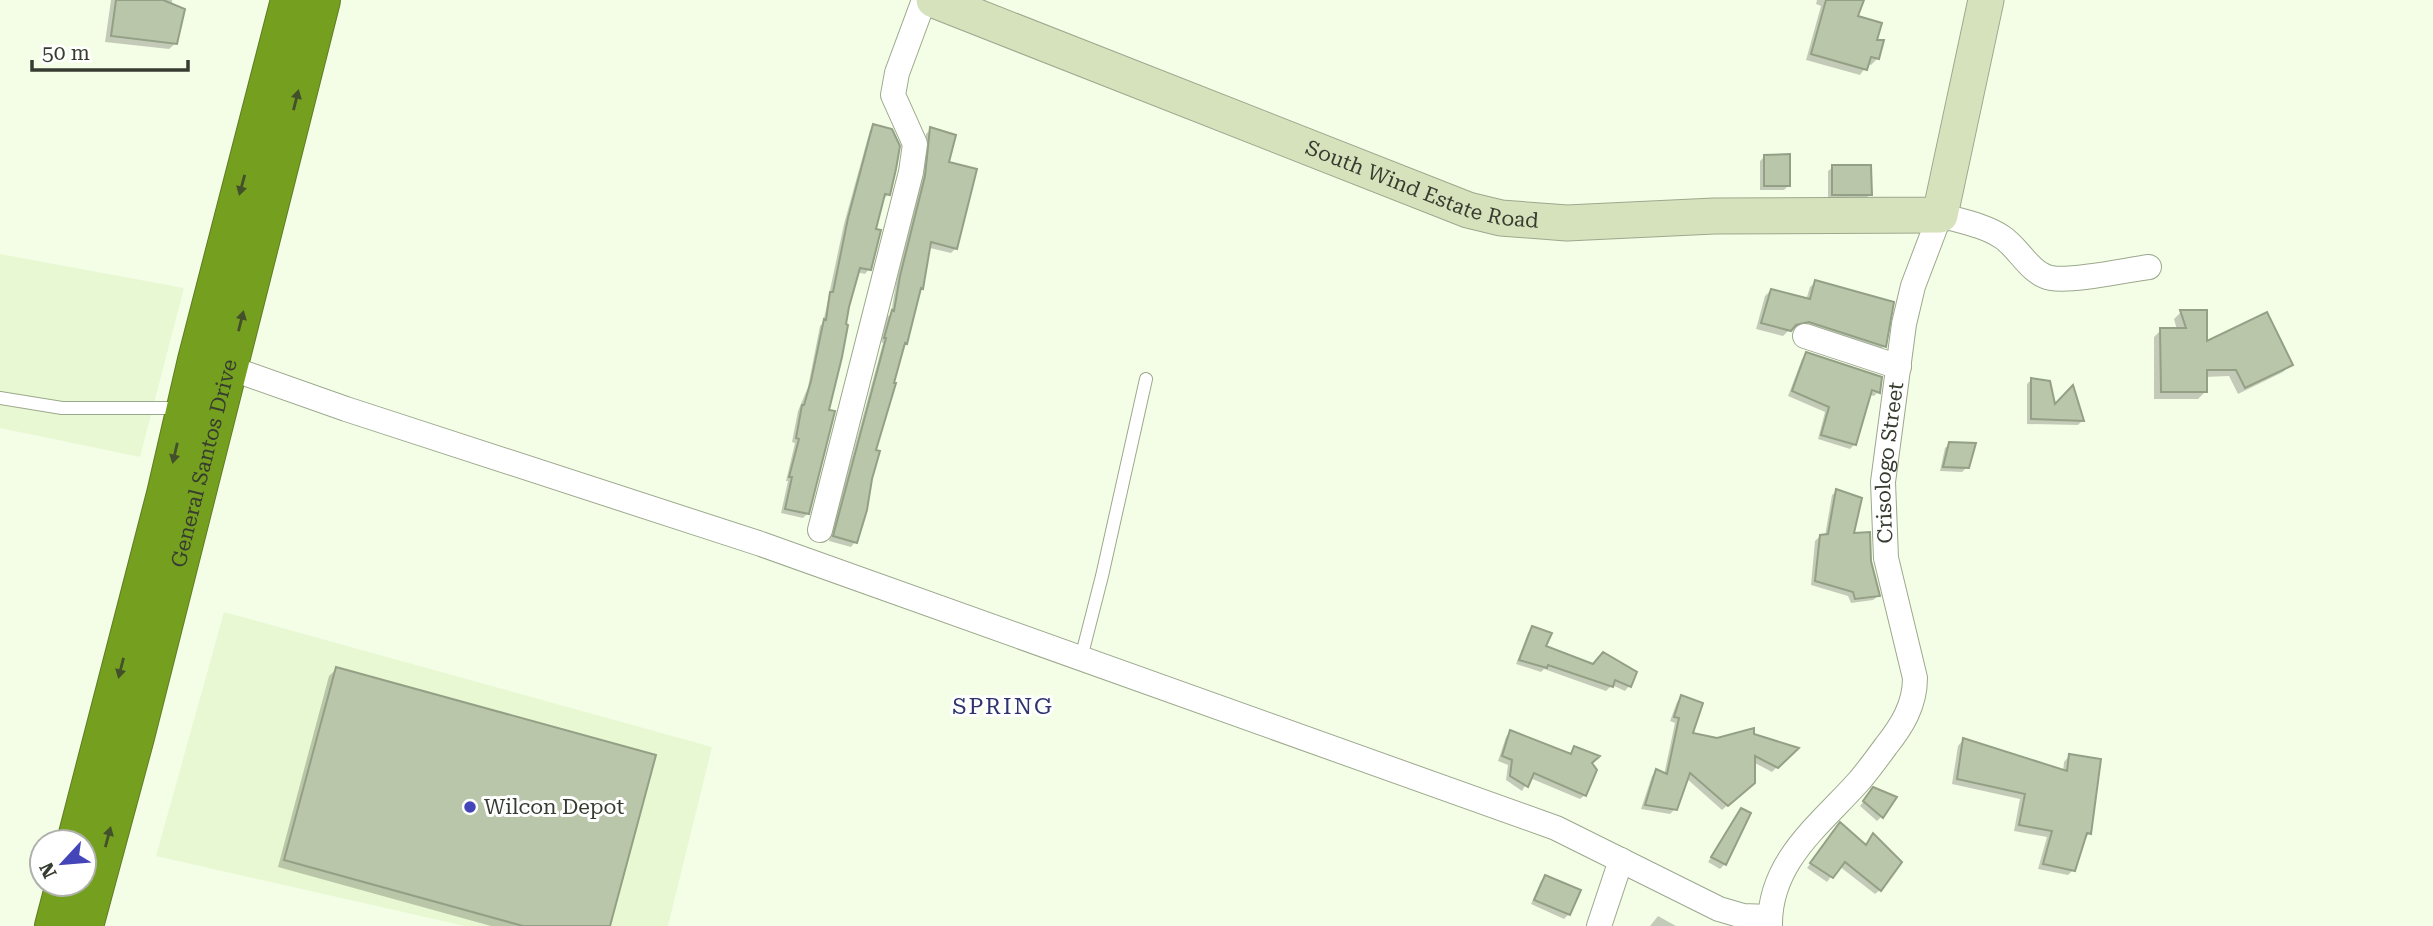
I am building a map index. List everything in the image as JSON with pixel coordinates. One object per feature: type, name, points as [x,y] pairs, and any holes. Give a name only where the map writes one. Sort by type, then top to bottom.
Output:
[{"type":"highway","name":"General Santos Drive","points":[[80,828],[290,0]]},
{"type":"highway","name":"General Santos Drive","points":[[84,926],[230,369],[321,0]]},
{"type":"highway","points":[[54,926],[61,898]]},
{"type":"street","points":[[820,530],[911,172],[915,144],[893,95],[897,73],[924,0]]},
{"type":"street","name":"South Wind Estate Road","points":[[934,0],[1468,210],[1501,218],[1567,223],[1714,216],[1940,215]]},
{"type":"street","name":"Crisologo Street","points":[[1770,922],[1773,893],[1788,861],[1799,845],[1861,779],[1897,732],[1915,692],[1886,558],[1883,482],[1905,324],[1913,286],[1940,215],[1986,0]]},
{"type":"street","points":[[1940,215],[1990,230],[2016,248],[2032,268],[2051,278],[2149,267]]},
{"type":"street","points":[[1805,336],[1899,367]]},
{"type":"street","points":[[230,369],[359,414],[761,544],[1556,828],[1719,909],[1770,922]]},
{"type":"street","points":[[1599,926],[1621,860]]},
{"type":"lane","points":[[1082,659],[1146,379]]},
{"type":"lane","points":[[0,398],[62,408],[186,408]]},
{"type":"shaded area","points":[[0,254],[184,288],[140,457],[0,428]]},
{"type":"shaded area","points":[[224,612],[712,747],[668,926],[465,926],[156,856]]},
{"type":"building","points":[[116,0],[163,0],[185,9],[177,44],[111,36]]},
{"type":"building","points":[[1826,0],[1864,0],[1858,16],[1882,23],[1877,40],[1884,40],[1879,59],[1871,57],[1867,70],[1811,54]]},
{"type":"building","points":[[873,124],[892,129],[900,146],[890,195],[885,194],[876,229],[881,230],[871,270],[860,268],[849,307],[842,357],[829,410],[835,411],[809,514],[785,509],[792,477],[789,477],[799,439],[796,438],[802,405],[811,381],[830,292],[833,292],[848,218]]},
{"type":"building","points":[[930,127],[956,135],[949,162],[977,169],[957,249],[931,242],[923,289],[921,288],[876,450],[880,451],[857,543],[833,536],[884,338],[892,310],[894,311],[925,176]]},
{"type":"building","points":[[1790,154],[1790,186],[1764,186],[1764,155]]},
{"type":"building","points":[[1832,165],[1871,165],[1872,195],[1832,195]]},
{"type":"building","points":[[1815,280],[1894,302],[1886,347],[1809,322],[1796,325],[1791,331],[1761,323],[1771,289],[1810,299]]},
{"type":"building","points":[[2180,310],[2207,310],[2207,341],[2267,312],[2293,365],[2245,388],[2236,370],[2207,370],[2207,392],[2161,392],[2160,328],[2186,328]]},
{"type":"building","points":[[1806,352],[1882,377],[1880,393],[1872,390],[1856,445],[1821,435],[1829,407],[1792,391]]},
{"type":"building","points":[[2031,378],[2050,381],[2055,404],[2073,385],[2084,421],[2031,419]]},
{"type":"building","points":[[1949,442],[1976,443],[1969,468],[1943,467]]},
{"type":"building","points":[[1836,489],[1862,498],[1854,533],[1870,532],[1871,561],[1880,596],[1855,599],[1853,592],[1815,581],[1820,535],[1828,534]]},
{"type":"building","points":[[1532,626],[1552,633],[1546,646],[1593,664],[1603,652],[1637,672],[1631,687],[1615,680],[1613,687],[1548,665],[1547,668],[1519,660]]},
{"type":"building","name":"Wilcon Depot","points":[[336,667],[656,755],[610,926],[523,926],[284,860]]},
{"type":"building","points":[[1681,695],[1703,703],[1693,733],[1717,738],[1754,728],[1754,734],[1799,748],[1778,768],[1755,756],[1755,783],[1728,806],[1690,773],[1677,810],[1645,805],[1656,769],[1667,774],[1679,718],[1674,717]]},
{"type":"building","points":[[1510,730],[1571,754],[1574,746],[1600,756],[1592,763],[1597,770],[1586,796],[1534,773],[1528,787],[1510,776],[1512,760],[1502,756]]},
{"type":"building","points":[[1963,738],[2067,771],[2069,754],[2101,759],[2091,834],[2087,833],[2075,871],[2043,864],[2052,831],[2019,825],[2025,794],[1957,779]]},
{"type":"building","points":[[1873,787],[1897,797],[1883,818],[1863,801]]},
{"type":"building","points":[[1741,808],[1751,813],[1726,865],[1711,857]]},
{"type":"building","points":[[1840,822],[1866,845],[1873,833],[1902,862],[1881,891],[1845,862],[1833,878],[1810,863]]},
{"type":"building","points":[[1545,875],[1581,890],[1570,915],[1534,900]]},
{"type":"place","name":"Wilcon Depot","points":[[470,807]]},
{"type":"district","name":"SPRING","points":[[1003,706]]}]
